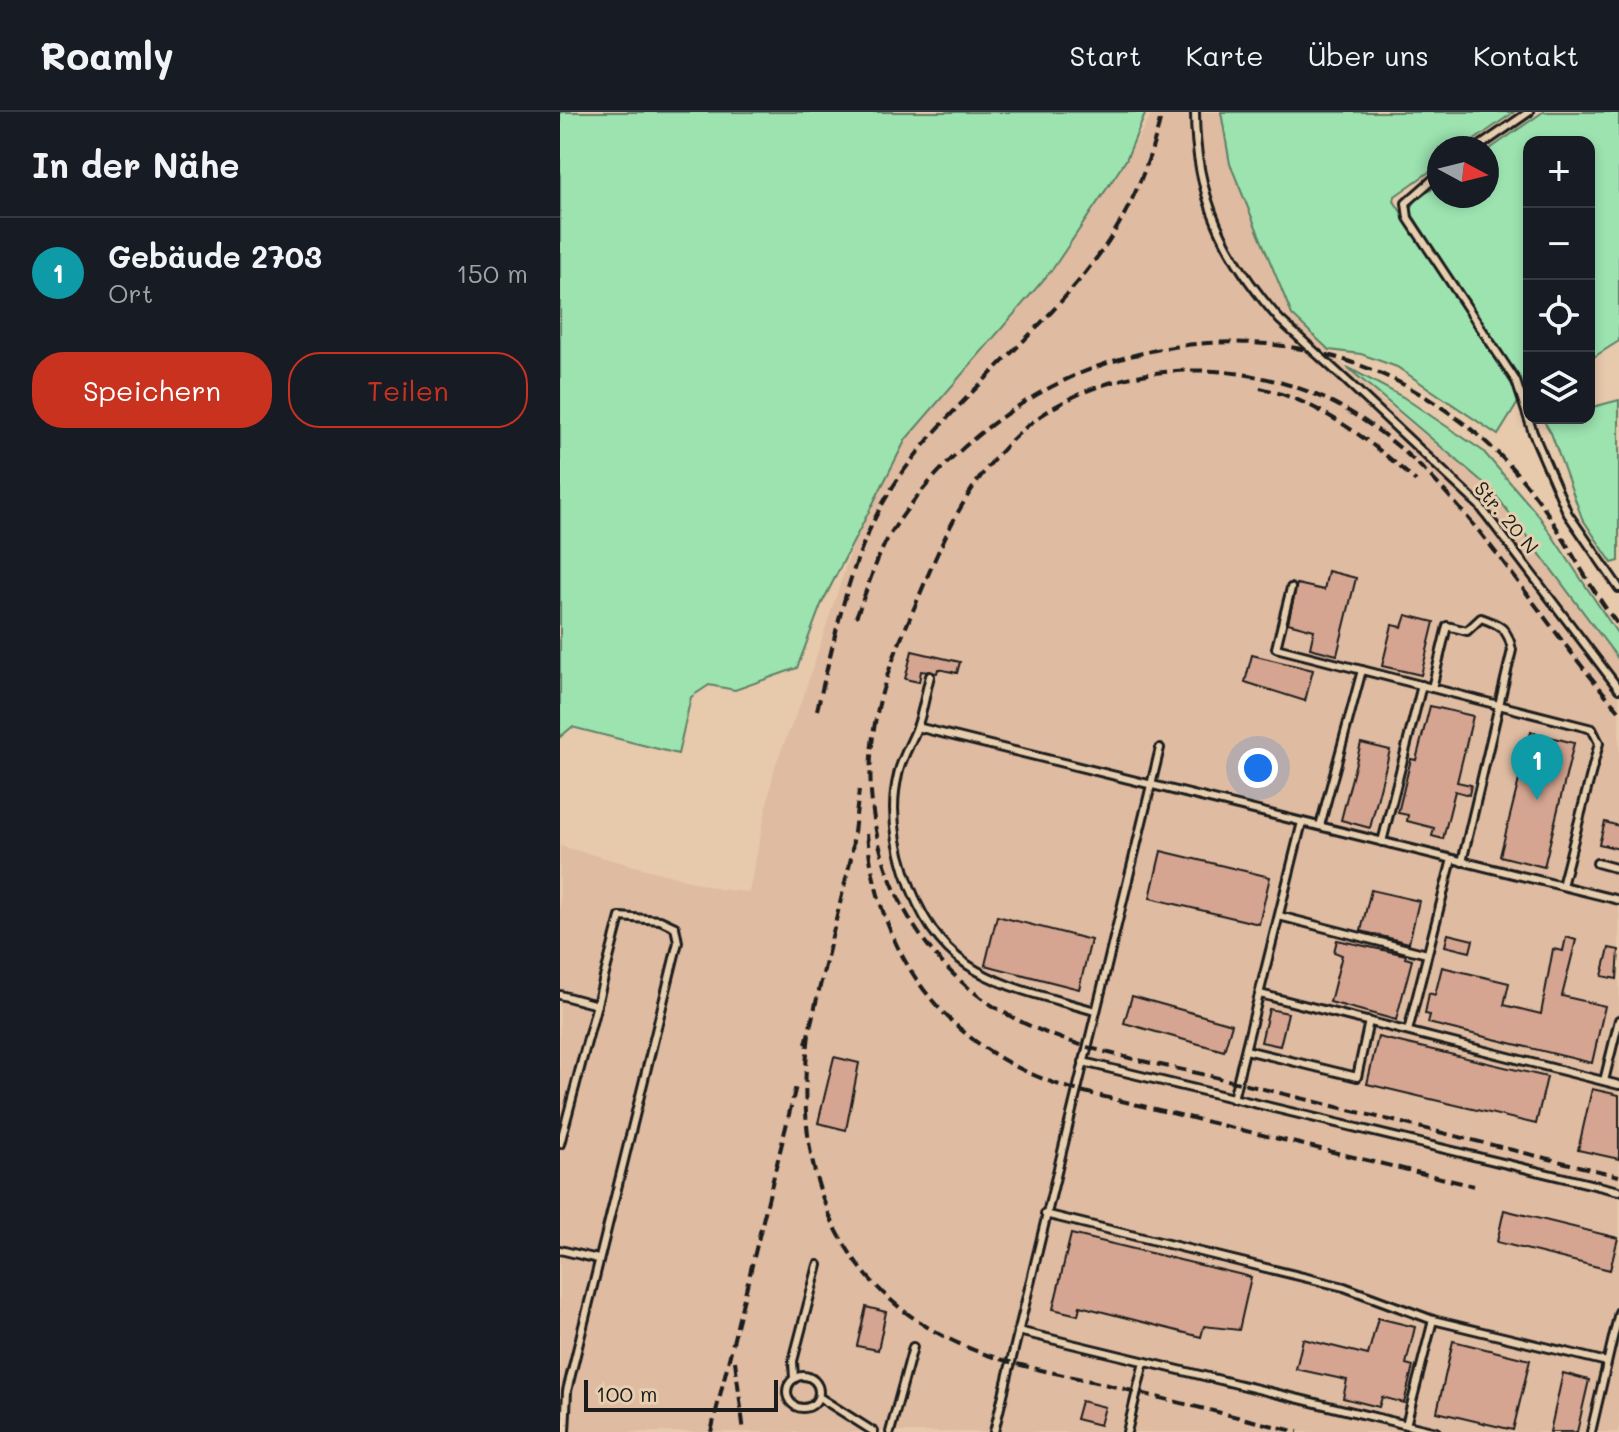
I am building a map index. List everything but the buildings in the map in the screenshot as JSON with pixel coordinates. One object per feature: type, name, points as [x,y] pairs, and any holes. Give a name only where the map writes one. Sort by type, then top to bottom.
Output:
[{"type":"lane","name":"Str. 20 N","points":[[1195,112],[1197,158],[1207,200],[1245,281],[1280,320],[1479,505],[1619,689]]},
{"type":"lane","points":[[1494,136],[1529,112]]},
{"type":"lane","points":[[1427,185],[1406,203],[1408,218],[1516,381],[1533,433],[1568,514],[1619,588]]},
{"type":"lane","points":[[1291,588],[1276,648],[1592,729],[1599,743],[1562,886]]},
{"type":"lane","points":[[1432,688],[1447,626],[1467,631],[1481,618],[1501,625],[1509,634],[1512,650],[1462,862]]},
{"type":"lane","points":[[1320,826],[1362,670]]},
{"type":"lane","points":[[930,676],[917,727],[897,776],[894,820],[908,879],[936,937],[959,959],[992,981],[1095,1011]]},
{"type":"lane","points":[[1382,842],[1422,685]]},
{"type":"lane","points":[[917,727],[1619,900]]},
{"type":"lane","points":[[994,1432],[1160,748]]},
{"type":"lane","points":[[1233,1099],[1302,822]]},
{"type":"lane","points":[[1408,1031],[1452,859]]},
{"type":"lane","points":[[1597,863],[1619,869]]},
{"type":"lane","points":[[1279,916],[1427,954]]},
{"type":"lane","points":[[560,1144],[620,917],[660,920],[675,927],[678,942],[564,1390],[565,1432]]},
{"type":"lane","points":[[1260,994],[1619,1085]]},
{"type":"lane","points":[[560,995],[597,1005]]},
{"type":"lane","points":[[1604,1081],[1619,1020]]},
{"type":"lane","points":[[1246,1050],[1357,1077],[1369,1021]]},
{"type":"lane","points":[[1083,1062],[1619,1191]]},
{"type":"lane","points":[[1045,1214],[1344,1287],[1433,1320],[1607,1362]]},
{"type":"lane","points":[[560,1250],[598,1259]]},
{"type":"lane","points":[[794,1379],[810,1378],[818,1386],[819,1397],[809,1408],[794,1406],[787,1393],[794,1379],[793,1361],[818,1265]]},
{"type":"lane","points":[[1591,1432],[1619,1312]]},
{"type":"lane","points":[[1406,1425],[1433,1320]]},
{"type":"lane","points":[[1018,1331],[1436,1432]]},
{"type":"lane","points":[[890,1432],[913,1347]]},
{"type":"lane","points":[[1127,1432],[1144,1362]]},
{"type":"lane","points":[[819,1397],[874,1432]]},
{"type":"shaded area","points":[[1153,112],[1221,112],[1230,164],[1292,315],[1378,397],[1492,490],[1619,660],[1619,1432],[560,1432],[560,846],[719,889],[749,892],[775,766],[802,700],[857,533],[906,439],[1052,270],[1126,160]]},
{"type":"green space","points":[[560,112],[1146,112],[1126,160],[1052,270],[906,439],[821,605],[797,668],[735,690],[709,685],[691,697],[678,754],[572,727],[560,737]]},
{"type":"green space","points":[[1221,112],[1514,112],[1480,136],[1427,136],[1427,173],[1395,196],[1394,201],[1516,391],[1519,401],[1498,435],[1397,367],[1361,354],[1329,350],[1292,315],[1230,164]]},
{"type":"green space","points":[[1543,112],[1619,112],[1619,341],[1595,356],[1595,136],[1523,136],[1523,389],[1410,211],[1415,201],[1427,192],[1427,208],[1499,208],[1499,143]]},
{"type":"green space","points":[[1347,367],[1403,397],[1483,451],[1539,516],[1619,636],[1619,660],[1492,490]]},
{"type":"green space","points":[[1619,400],[1619,561],[1612,563],[1582,518],[1546,424],[1595,424],[1595,406]]},
{"type":"railway","points":[[817,710],[856,563],[880,508],[918,452],[942,424],[1047,317],[1095,260],[1118,226],[1136,190],[1162,112]]},
{"type":"railway","points":[[856,617],[894,528],[946,464],[1007,413],[1076,375],[1149,351],[1226,342],[1303,349],[1379,373],[1465,424],[1528,486],[1619,626]]},
{"type":"railway","points":[[1619,710],[1462,511],[1427,473],[1390,440],[1350,412],[1309,392],[1264,378],[1218,371],[1171,371],[1125,379],[1081,394],[1040,416],[990,464],[965,500],[945,538],[897,649],[876,718],[870,772],[872,808],[879,844],[905,911],[924,941],[948,969],[1002,1012],[1063,1039],[1128,1058],[1619,1176]]},
{"type":"railway","points":[[1260,388],[1303,402],[1343,424],[1416,481]]},
{"type":"railway","points":[[806,1044],[851,858],[859,790]]},
{"type":"railway","points":[[867,834],[874,880],[887,923],[906,962],[930,997],[959,1027],[993,1053],[1032,1074],[1076,1090],[1474,1186]]},
{"type":"railway","points":[[809,1035],[805,1084],[808,1131],[816,1176],[831,1219],[853,1257],[882,1292],[919,1322],[964,1346],[998,1358],[1298,1432]]},
{"type":"railway","points":[[711,1432],[796,1086]]},
{"type":"railway","points":[[735,1361],[744,1432]]},
{"type":"place","name":"Gebäude 2703","points":[[1537,800]]}]
